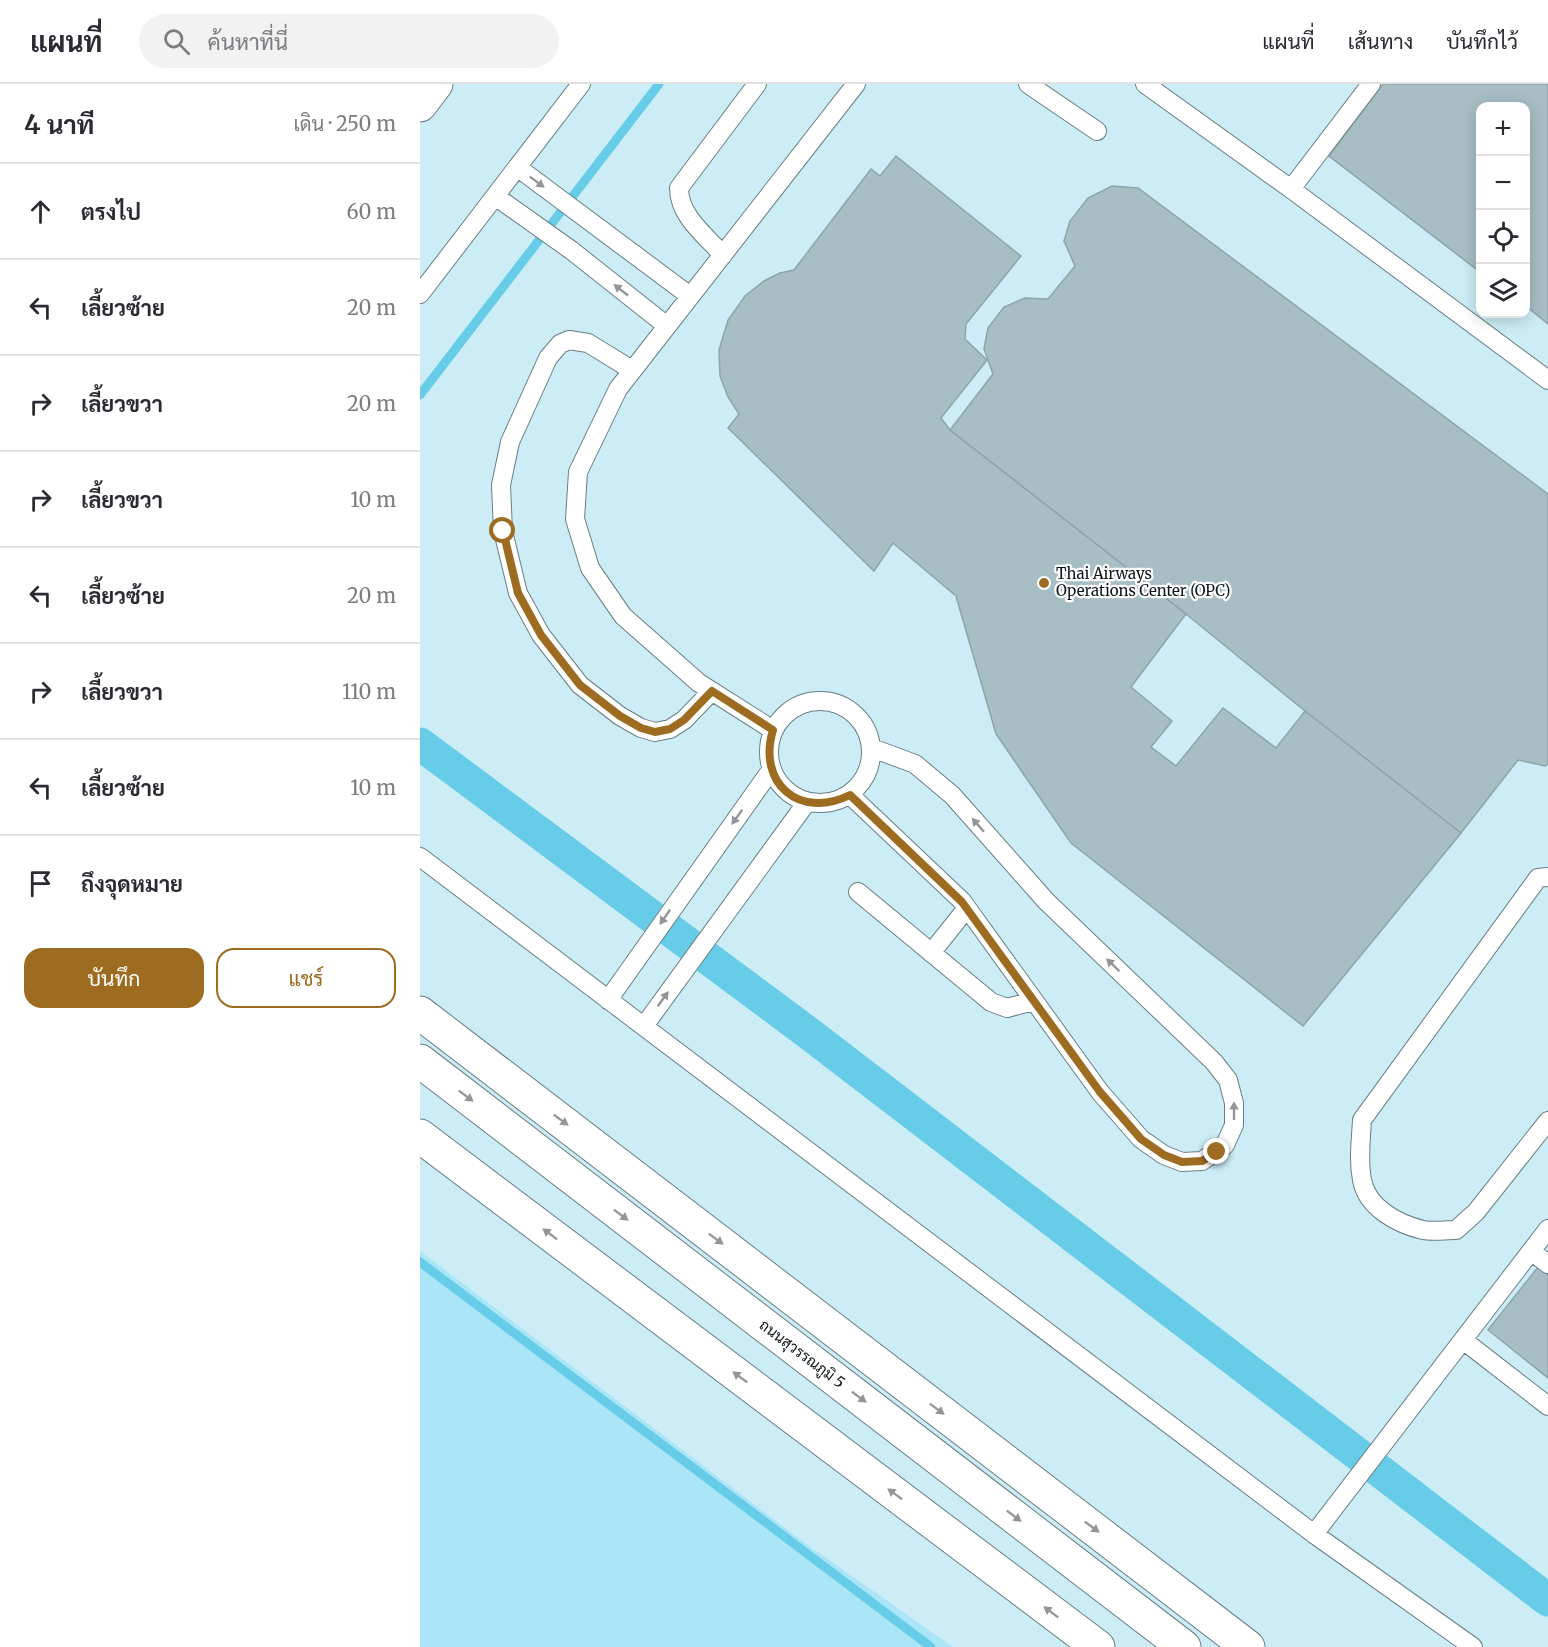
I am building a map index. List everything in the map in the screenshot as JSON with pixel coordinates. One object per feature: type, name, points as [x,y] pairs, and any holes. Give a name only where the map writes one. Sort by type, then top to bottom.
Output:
[{"type":"main road","points":[[420,105],[436,84]]},
{"type":"main road","points":[[420,1012],[1248,1647]]},
{"type":"main road","name":"ถนนสุวรรณภูมิ 5","points":[[420,1060],[1184,1647]]},
{"type":"main road","points":[[420,1136],[1098,1647]]},
{"type":"lane","points":[[420,294],[582,84]]},
{"type":"lane","points":[[723,255],[685,214],[679,199],[679,188],[757,84]]},
{"type":"lane","points":[[1028,84],[1097,131]]},
{"type":"lane","points":[[1145,84],[1291,189],[1548,380]]},
{"type":"lane","points":[[1291,189],[1371,84]]},
{"type":"lane","points":[[773,730],[699,683],[623,615],[590,568],[575,519],[578,472],[618,389],[723,255],[847,87]]},
{"type":"lane","points":[[518,168],[690,297]]},
{"type":"lane","points":[[495,196],[571,250],[667,326]]},
{"type":"lane","points":[[632,370],[588,343],[569,340],[560,344],[548,358],[510,442],[501,485],[503,531],[518,593],[541,635],[580,685],[620,716],[641,728],[655,732],[670,729],[684,720],[712,691]]},
{"type":"lane","points":[[813,701],[830,701],[845,706],[859,717],[868,731],[872,748],[867,774],[850,795],[836,801],[821,804],[807,802],[792,795],[779,784],[771,770],[769,756],[773,730],[783,716],[797,706],[813,701]]},
{"type":"lane","points":[[850,795],[962,902],[1100,1092],[1141,1139],[1164,1155],[1182,1162],[1202,1161],[1225,1145],[1234,1125],[1234,1103],[1228,1080],[1214,1062],[1046,901],[952,795],[915,764],[872,748]]},
{"type":"lane","points":[[608,1000],[771,770]]},
{"type":"lane","points":[[644,1026],[807,802]]},
{"type":"lane","points":[[420,857],[1314,1534],[1473,1647]]},
{"type":"lane","points":[[1548,877],[1538,878],[1362,1120],[1360,1154],[1362,1183],[1376,1208],[1397,1221],[1425,1230],[1456,1230],[1476,1212],[1548,1121]]},
{"type":"lane","points":[[858,892],[991,1002],[1007,1008],[1033,1001]]},
{"type":"lane","points":[[931,953],[967,908]]},
{"type":"lane","points":[[1314,1534],[1548,1229]]},
{"type":"lane","points":[[1531,1251],[1548,1264]]},
{"type":"lane","points":[[1463,1340],[1548,1406]]},
{"type":"shaded area","points":[[420,84],[1548,84],[1548,1647],[420,1647]]},
{"type":"shaded area","points":[[420,1251],[809,1546],[953,1647],[420,1647]]},
{"type":"building","points":[[1383,84],[1548,84],[1548,324],[1530,309],[1530,102],[1476,102],[1476,269],[1329,156]]},
{"type":"building","name":"Thai Airways Operations Center (OPC)","points":[[896,156],[1021,256],[966,324],[965,339],[987,360],[941,418],[950,430],[1186,614],[1131,687],[1172,721],[1151,747],[1176,766],[1223,708],[1276,748],[1305,711],[1461,833],[1303,1026],[1071,843],[996,734],[956,596],[893,543],[874,571],[728,428],[739,414],[728,397],[720,376],[719,350],[728,320],[745,296],[764,281],[780,273],[794,270],[871,169],[880,176]]},
{"type":"building","points":[[1112,186],[1138,188],[1548,494],[1548,764],[1545,766],[1518,760],[1461,833],[950,430],[993,374],[984,349],[988,328],[1004,307],[1025,298],[1048,299],[1075,266],[1064,241],[1070,221],[1088,198]]},
{"type":"building","points":[[1538,1267],[1548,1275],[1548,1378],[1488,1330]]},
{"type":"waterway","points":[[420,395],[659,84]]},
{"type":"waterway","points":[[420,744],[807,1032],[1548,1600]]},
{"type":"waterway","points":[[420,1262],[931,1647]]},
{"type":"place","name":"Thai Airways Operations Center (OPC)","points":[[1044,583]]},
{"type":"route","points":[[503,531],[518,593],[541,635],[580,685],[620,716],[641,728],[655,732],[670,729],[684,720],[712,691],[773,730],[769,756],[771,770],[779,784],[792,795],[807,802],[821,804],[850,795],[962,902],[1100,1092],[1141,1139],[1164,1155],[1182,1162],[1202,1161],[1217,1152]]}]
